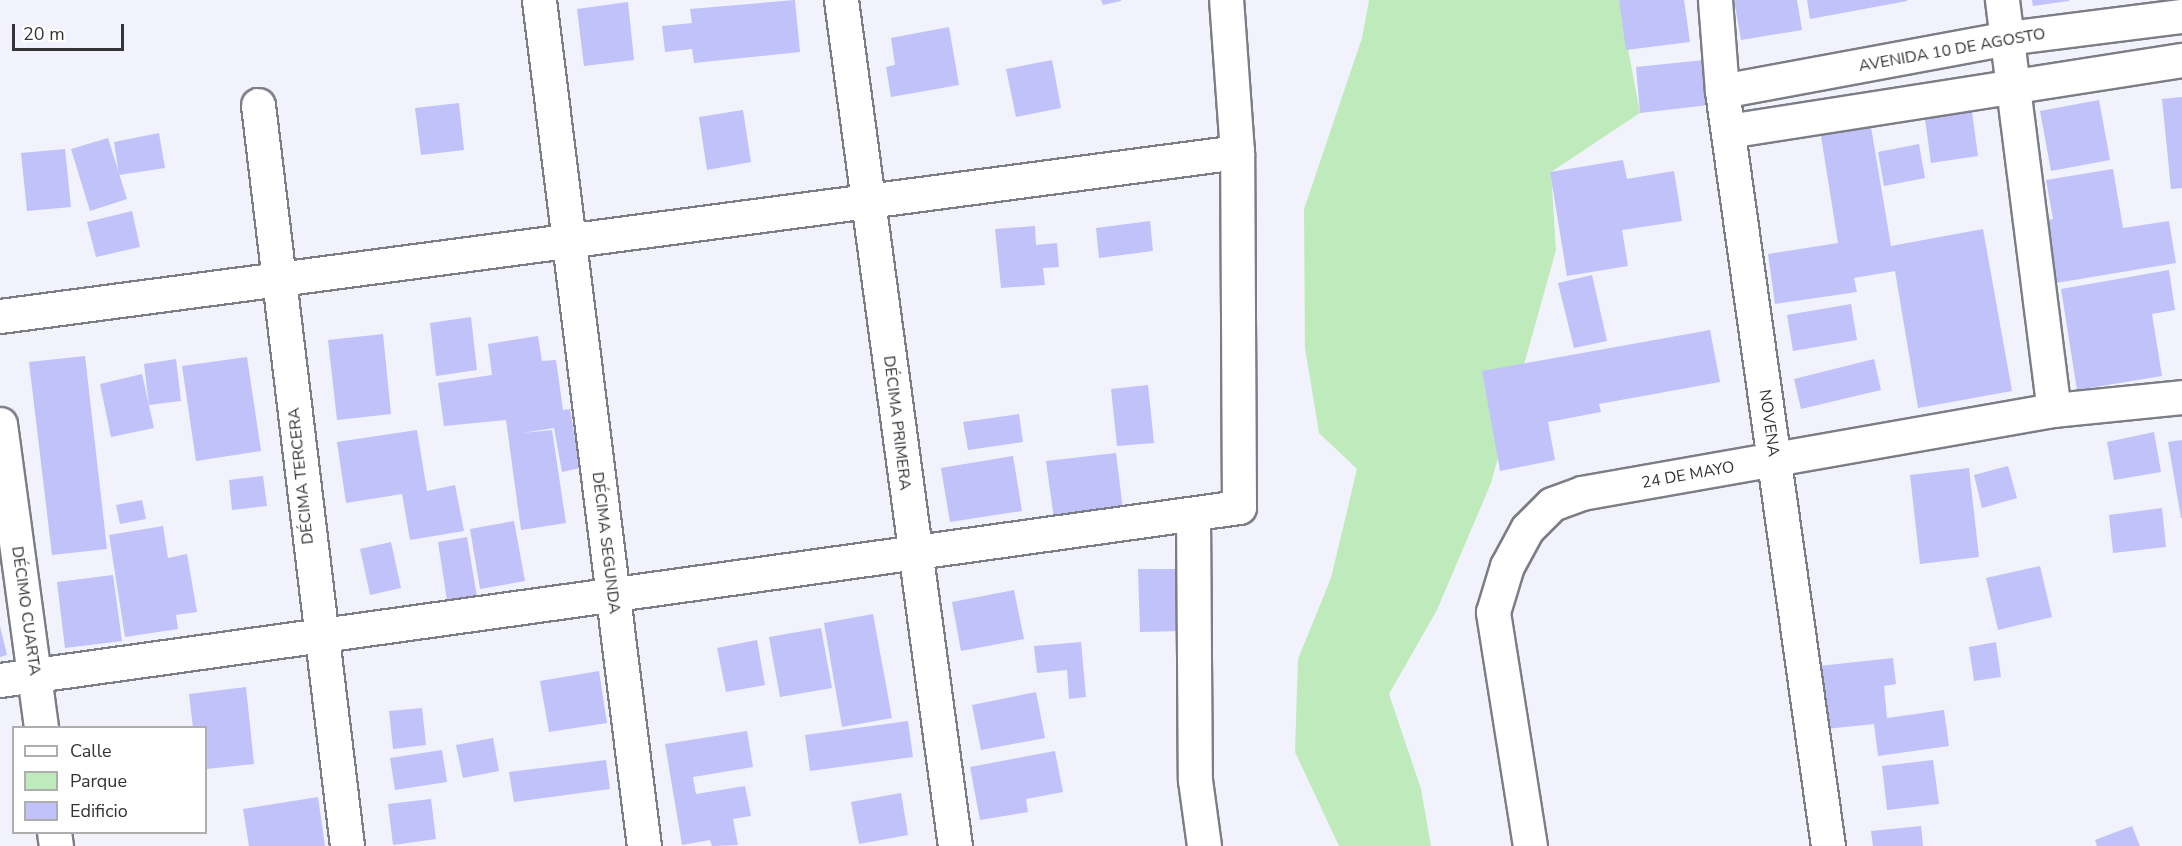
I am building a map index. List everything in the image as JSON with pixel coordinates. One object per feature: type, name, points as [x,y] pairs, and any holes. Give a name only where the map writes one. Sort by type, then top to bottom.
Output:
[{"type":"street","name":"DÉCIMA SEGUNDA","points":[[539,0],[566,241],[644,846]]},
{"type":"street","name":"DÉCIMA PRIMERA","points":[[841,0],[955,846]]},
{"type":"street","points":[[0,680],[318,634],[914,555],[1239,507],[1237,152],[1226,0]]},
{"type":"street","name":"NOVENA","points":[[1715,0],[1722,91],[1828,846]]},
{"type":"street","points":[[2002,0],[2054,410]]},
{"type":"street","name":"AVENIDA 10 DE AGOSTO","points":[[1722,91],[2007,38],[2182,16]]},
{"type":"street","points":[[1728,130],[2013,82],[2182,60]]},
{"type":"street","name":"DÉCIMA TERCERA","points":[[258,105],[318,634],[348,846]]},
{"type":"street","points":[[0,316],[279,282],[868,198],[1237,152]]},
{"type":"street","name":"24 DE MAYO","points":[[1530,846],[1493,612],[1507,566],[1527,530],[1552,504],[1582,493],[2054,410],[2182,397]]},
{"type":"street","name":"DÉCIMO CUARTA","points":[[0,424],[41,726]]},
{"type":"street","points":[[1193,514],[1194,780],[1204,846]]},
{"type":"green space","points":[[1369,0],[1619,0],[1640,113],[1551,172],[1556,250],[1491,483],[1437,610],[1389,694],[1421,789],[1431,846],[1339,846],[1295,752],[1298,659],[1331,578],[1357,469],[1319,433],[1305,348],[1304,209],[1362,38]]},
{"type":"building","points":[[795,0],[800,52],[694,63],[692,49],[665,52],[662,26],[692,23],[690,9]]},
{"type":"building","points":[[1101,0],[1121,0],[1121,1],[1103,5]]},
{"type":"building","points":[[1619,0],[1684,0],[1690,42],[1626,50]]},
{"type":"building","points":[[1734,0],[1797,0],[1802,30],[1741,40]]},
{"type":"building","points":[[1807,0],[1907,0],[1907,1],[1810,19]]},
{"type":"building","points":[[2032,0],[2069,0],[2069,1],[2033,6]]},
{"type":"building","points":[[628,2],[634,60],[584,66],[577,9]]},
{"type":"building","points":[[949,27],[959,85],[891,97],[886,67],[895,65],[891,38]]},
{"type":"building","points":[[1052,60],[1061,108],[1016,117],[1006,69]]},
{"type":"building","points":[[1704,60],[1709,105],[1640,113],[1636,67]]},
{"type":"building","points":[[2182,97],[2182,188],[2171,189],[2162,99]]},
{"type":"building","points":[[2099,100],[2110,160],[2051,171],[2040,111]]},
{"type":"building","points":[[459,103],[464,150],[421,155],[415,108]]},
{"type":"building","points":[[743,110],[751,162],[707,170],[699,117]]},
{"type":"building","points":[[1972,112],[1978,156],[1931,163],[1925,119]]},
{"type":"building","points":[[1871,127],[1891,246],[1983,229],[2012,391],[1918,408],[1895,271],[1854,278],[1857,292],[1775,304],[1768,254],[1838,243],[1821,136]]},
{"type":"building","points":[[159,133],[165,168],[119,175],[114,142]]},
{"type":"building","points":[[108,138],[127,199],[90,211],[71,149]]},
{"type":"building","points":[[1919,144],[1925,178],[1884,186],[1878,152]]},
{"type":"building","points":[[65,149],[71,207],[27,211],[21,153]]},
{"type":"building","points":[[1623,160],[1627,179],[1674,171],[1682,221],[1622,230],[1628,266],[1567,276],[1550,172]]},
{"type":"building","points":[[2113,169],[2123,228],[2169,221],[2176,263],[2050,284],[2040,220],[2053,219],[2046,180]]},
{"type":"building","points":[[132,211],[140,247],[96,257],[87,222]]},
{"type":"building","points":[[1150,221],[1153,251],[1099,258],[1096,228]]},
{"type":"building","points":[[1035,226],[1036,245],[1057,243],[1059,267],[1043,268],[1045,285],[1001,288],[995,229]]},
{"type":"building","points":[[2169,270],[2175,310],[2152,314],[2162,376],[2077,390],[2061,289]]},
{"type":"building","points":[[1592,275],[1607,341],[1574,348],[1558,283]]},
{"type":"building","points":[[1851,304],[1857,340],[1793,351],[1787,315]]},
{"type":"building","points":[[471,317],[477,370],[436,376],[430,323]]},
{"type":"building","points":[[1710,330],[1720,382],[1599,404],[1601,412],[1548,422],[1555,460],[1500,471],[1482,371]]},
{"type":"building","points":[[383,334],[391,414],[337,420],[328,340]]},
{"type":"building","points":[[538,336],[542,361],[556,360],[563,410],[570,409],[580,468],[562,472],[554,428],[522,433],[552,430],[566,523],[521,530],[506,420],[444,426],[438,383],[492,375],[488,344]]},
{"type":"building","points":[[85,356],[107,549],[52,555],[29,362]]},
{"type":"building","points":[[247,357],[261,451],[196,461],[182,366]]},
{"type":"building","points":[[176,359],[181,401],[149,405],[144,364]]},
{"type":"building","points":[[1874,359],[1881,390],[1801,409],[1794,379]]},
{"type":"building","points":[[142,374],[154,428],[111,437],[100,384]]},
{"type":"building","points":[[1148,385],[1154,443],[1117,446],[1111,389]]},
{"type":"building","points":[[1019,414],[1023,442],[968,450],[963,422]]},
{"type":"building","points":[[417,430],[427,491],[455,485],[464,531],[410,540],[402,494],[346,503],[337,442]]},
{"type":"building","points":[[2154,432],[2161,472],[2114,480],[2107,442]]},
{"type":"building","points":[[2182,440],[2182,518],[2181,518],[2168,442]]},
{"type":"building","points":[[1116,453],[1123,510],[1054,519],[1046,461]]},
{"type":"building","points":[[1013,456],[1022,511],[950,522],[941,468]]},
{"type":"building","points":[[2008,466],[2017,498],[1982,508],[1974,475]]},
{"type":"building","points":[[1969,468],[1979,557],[1920,564],[1910,475]]},
{"type":"building","points":[[263,476],[267,506],[232,510],[229,480]]},
{"type":"building","points":[[142,500],[146,519],[120,524],[116,505]]},
{"type":"building","points":[[2162,508],[2166,547],[2113,553],[2109,515]]},
{"type":"building","points":[[514,521],[525,581],[480,589],[470,529]]},
{"type":"building","points":[[163,526],[168,558],[187,554],[197,612],[176,615],[178,629],[125,637],[109,535]]},
{"type":"building","points":[[467,537],[478,603],[448,607],[438,542]]},
{"type":"building","points":[[391,542],[401,588],[370,595],[360,549]]},
{"type":"building","points":[[2040,566],[2052,617],[1998,630],[1986,578]]},
{"type":"building","points":[[1138,569],[1180,569],[1182,631],[1140,632]]},
{"type":"building","points":[[113,575],[122,641],[65,648],[57,582]]},
{"type":"building","points":[[1014,590],[1024,639],[961,651],[952,602]]},
{"type":"building","points":[[873,614],[892,718],[842,727],[824,623]]},
{"type":"building","points":[[0,626],[7,655],[0,657]]},
{"type":"building","points":[[821,628],[832,688],[780,697],[769,637]]},
{"type":"building","points":[[757,640],[765,685],[726,692],[717,648]]},
{"type":"building","points":[[1081,642],[1086,697],[1069,699],[1067,670],[1037,673],[1034,646]]},
{"type":"building","points":[[1996,642],[2001,677],[1974,681],[1969,647]]},
{"type":"building","points":[[1893,658],[1896,684],[1884,686],[1887,718],[1944,710],[1949,746],[1878,756],[1874,724],[1826,729],[1819,666]]},
{"type":"building","points":[[599,671],[607,723],[549,732],[540,681]]},
{"type":"building","points":[[246,687],[254,764],[207,769],[207,726],[193,726],[189,694]]},
{"type":"building","points":[[1036,692],[1045,738],[981,750],[972,705]]},
{"type":"building","points":[[422,708],[426,745],[393,749],[389,711]]},
{"type":"building","points":[[908,721],[913,757],[810,771],[805,735]]},
{"type":"building","points":[[747,731],[753,767],[693,777],[696,794],[745,786],[751,816],[733,819],[738,845],[712,846],[710,840],[682,845],[665,744]]},
{"type":"building","points":[[493,738],[499,771],[463,778],[456,745]]},
{"type":"building","points":[[442,750],[447,782],[395,790],[390,758]]},
{"type":"building","points":[[1055,751],[1063,792],[1026,799],[1028,812],[980,820],[970,767]]},
{"type":"building","points":[[606,760],[610,789],[514,802],[509,772]]},
{"type":"building","points":[[1933,760],[1939,804],[1887,810],[1882,766]]},
{"type":"building","points":[[901,793],[908,835],[859,844],[851,802]]},
{"type":"building","points":[[318,797],[325,846],[249,846],[243,809]]},
{"type":"building","points":[[431,799],[436,839],[393,845],[388,804]]},
{"type":"building","points":[[1921,826],[1923,846],[1873,846],[1871,831]]},
{"type":"building","points":[[2132,826],[2140,846],[2097,846],[2095,840]]}]
